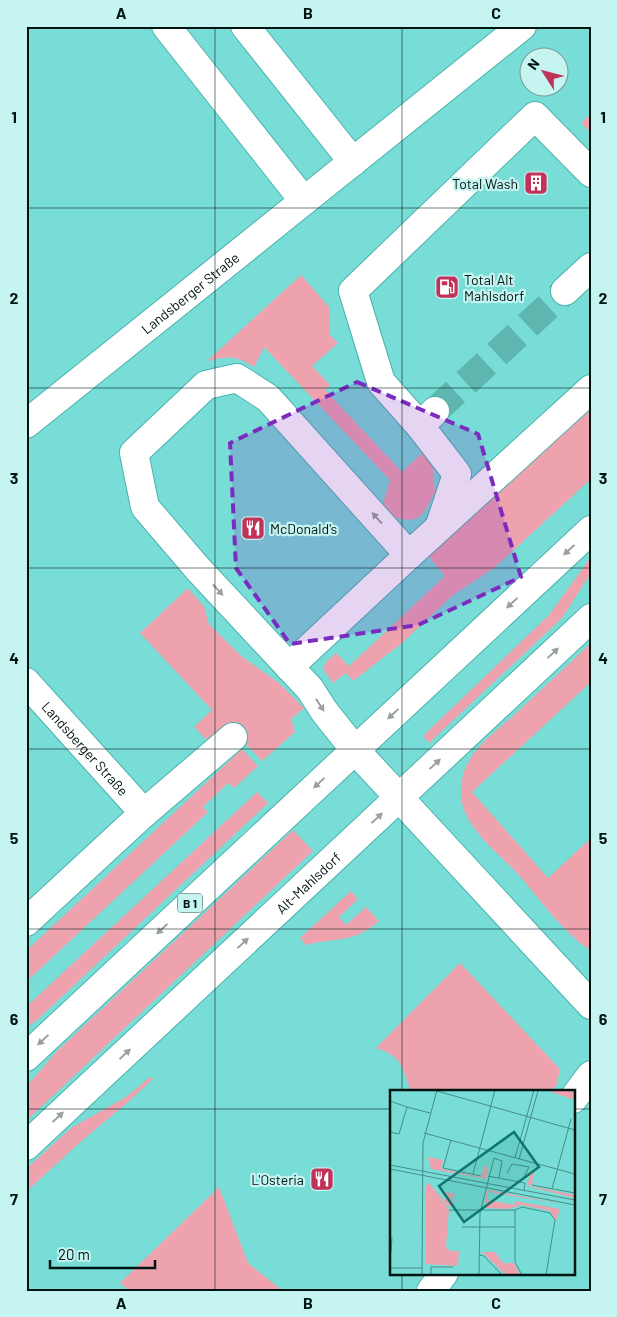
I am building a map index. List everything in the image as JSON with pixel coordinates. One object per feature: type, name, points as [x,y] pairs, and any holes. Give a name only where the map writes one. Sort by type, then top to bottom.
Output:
[{"type":"main road","points":[[166,26],[304,201]]},
{"type":"main road","points":[[245,26],[352,162]]},
{"type":"main road","name":"Landsberger Straße","points":[[26,424],[522,26]]},
{"type":"main road","points":[[439,528],[457,474],[427,418],[381,382],[354,291],[535,116],[591,173]]},
{"type":"main road","points":[[565,291],[591,267]]},
{"type":"main road","points":[[409,554],[268,398],[237,378],[206,385],[134,453],[146,507],[198,569],[310,689],[324,711],[355,750],[591,1005]]},
{"type":"main road","points":[[289,667],[409,554],[591,389]]},
{"type":"main road","name":"B 1","points":[[26,1057],[591,530]]},
{"type":"main road","name":"Alt-Mahlsdorf","points":[[26,1146],[591,618]]},
{"type":"main road","name":"Landsberger Straße","points":[[26,682],[144,813]]},
{"type":"main road","points":[[26,922],[144,813],[233,737]]},
{"type":"main road","points":[[574,1098],[591,1075]]},
{"type":"main road","points":[[431,1291],[443,1274]]},
{"type":"highlighted area","points":[[357,382],[478,434],[521,577],[418,625],[290,644],[236,568],[230,443]]},
{"type":"shaded area","points":[[591,114],[591,133],[581,123]]},
{"type":"shaded area","points":[[301,275],[330,308],[330,335],[338,343],[312,366],[330,385],[325,390],[402,472],[423,452],[430,458],[435,492],[426,509],[418,518],[409,520],[393,518],[382,507],[390,480],[264,347],[254,367],[242,360],[232,358],[207,361]]},
{"type":"shaded area","points":[[591,401],[591,479],[494,568],[453,595],[402,643],[353,681],[346,673],[333,683],[323,669],[326,662],[336,653],[349,666],[445,576],[429,557],[442,538]]},
{"type":"shaded area","points":[[591,557],[591,573],[562,618],[429,743],[423,736],[549,615]]},
{"type":"shaded area","points":[[188,588],[204,607],[209,624],[241,656],[279,683],[304,708],[291,719],[295,732],[262,761],[226,724],[208,741],[194,727],[212,710],[140,633]]},
{"type":"shaded area","points":[[591,643],[591,682],[472,792],[548,878],[591,838],[591,951],[560,924],[515,871],[477,832],[462,803],[461,790],[465,769],[479,747]]},
{"type":"shaded area","points":[[242,749],[258,766],[234,788],[228,783],[203,807],[208,812],[26,982],[26,951]]},
{"type":"shaded area","points":[[257,792],[268,803],[37,1020],[26,1028],[26,1007]]},
{"type":"shaded area","points":[[293,830],[313,851],[26,1121],[26,1087],[56,1052]]},
{"type":"shaded area","points":[[351,891],[358,899],[339,917],[346,925],[366,907],[379,921],[352,937],[306,945],[300,938]]},
{"type":"shaded area","points":[[460,963],[560,1069],[557,1084],[553,1090],[411,1090],[403,1069],[396,1059],[385,1051],[376,1048]]},
{"type":"shaded area","points":[[150,1077],[153,1079],[26,1192],[26,1169],[71,1128],[126,1097]]},
{"type":"shaded area","points":[[219,1187],[248,1263],[283,1291],[130,1291],[120,1283]]},
{"type":"tunnel","points":[[435,411],[565,291]]},
{"type":"place","name":"Total Wash","points":[[536,183]]},
{"type":"place","name":"Total Alt Mahlsdorf","points":[[447,287]]},
{"type":"place","name":"McDonald's","points":[[253,528]]},
{"type":"place","name":"L'Osteria","points":[[322,1179]]}]
